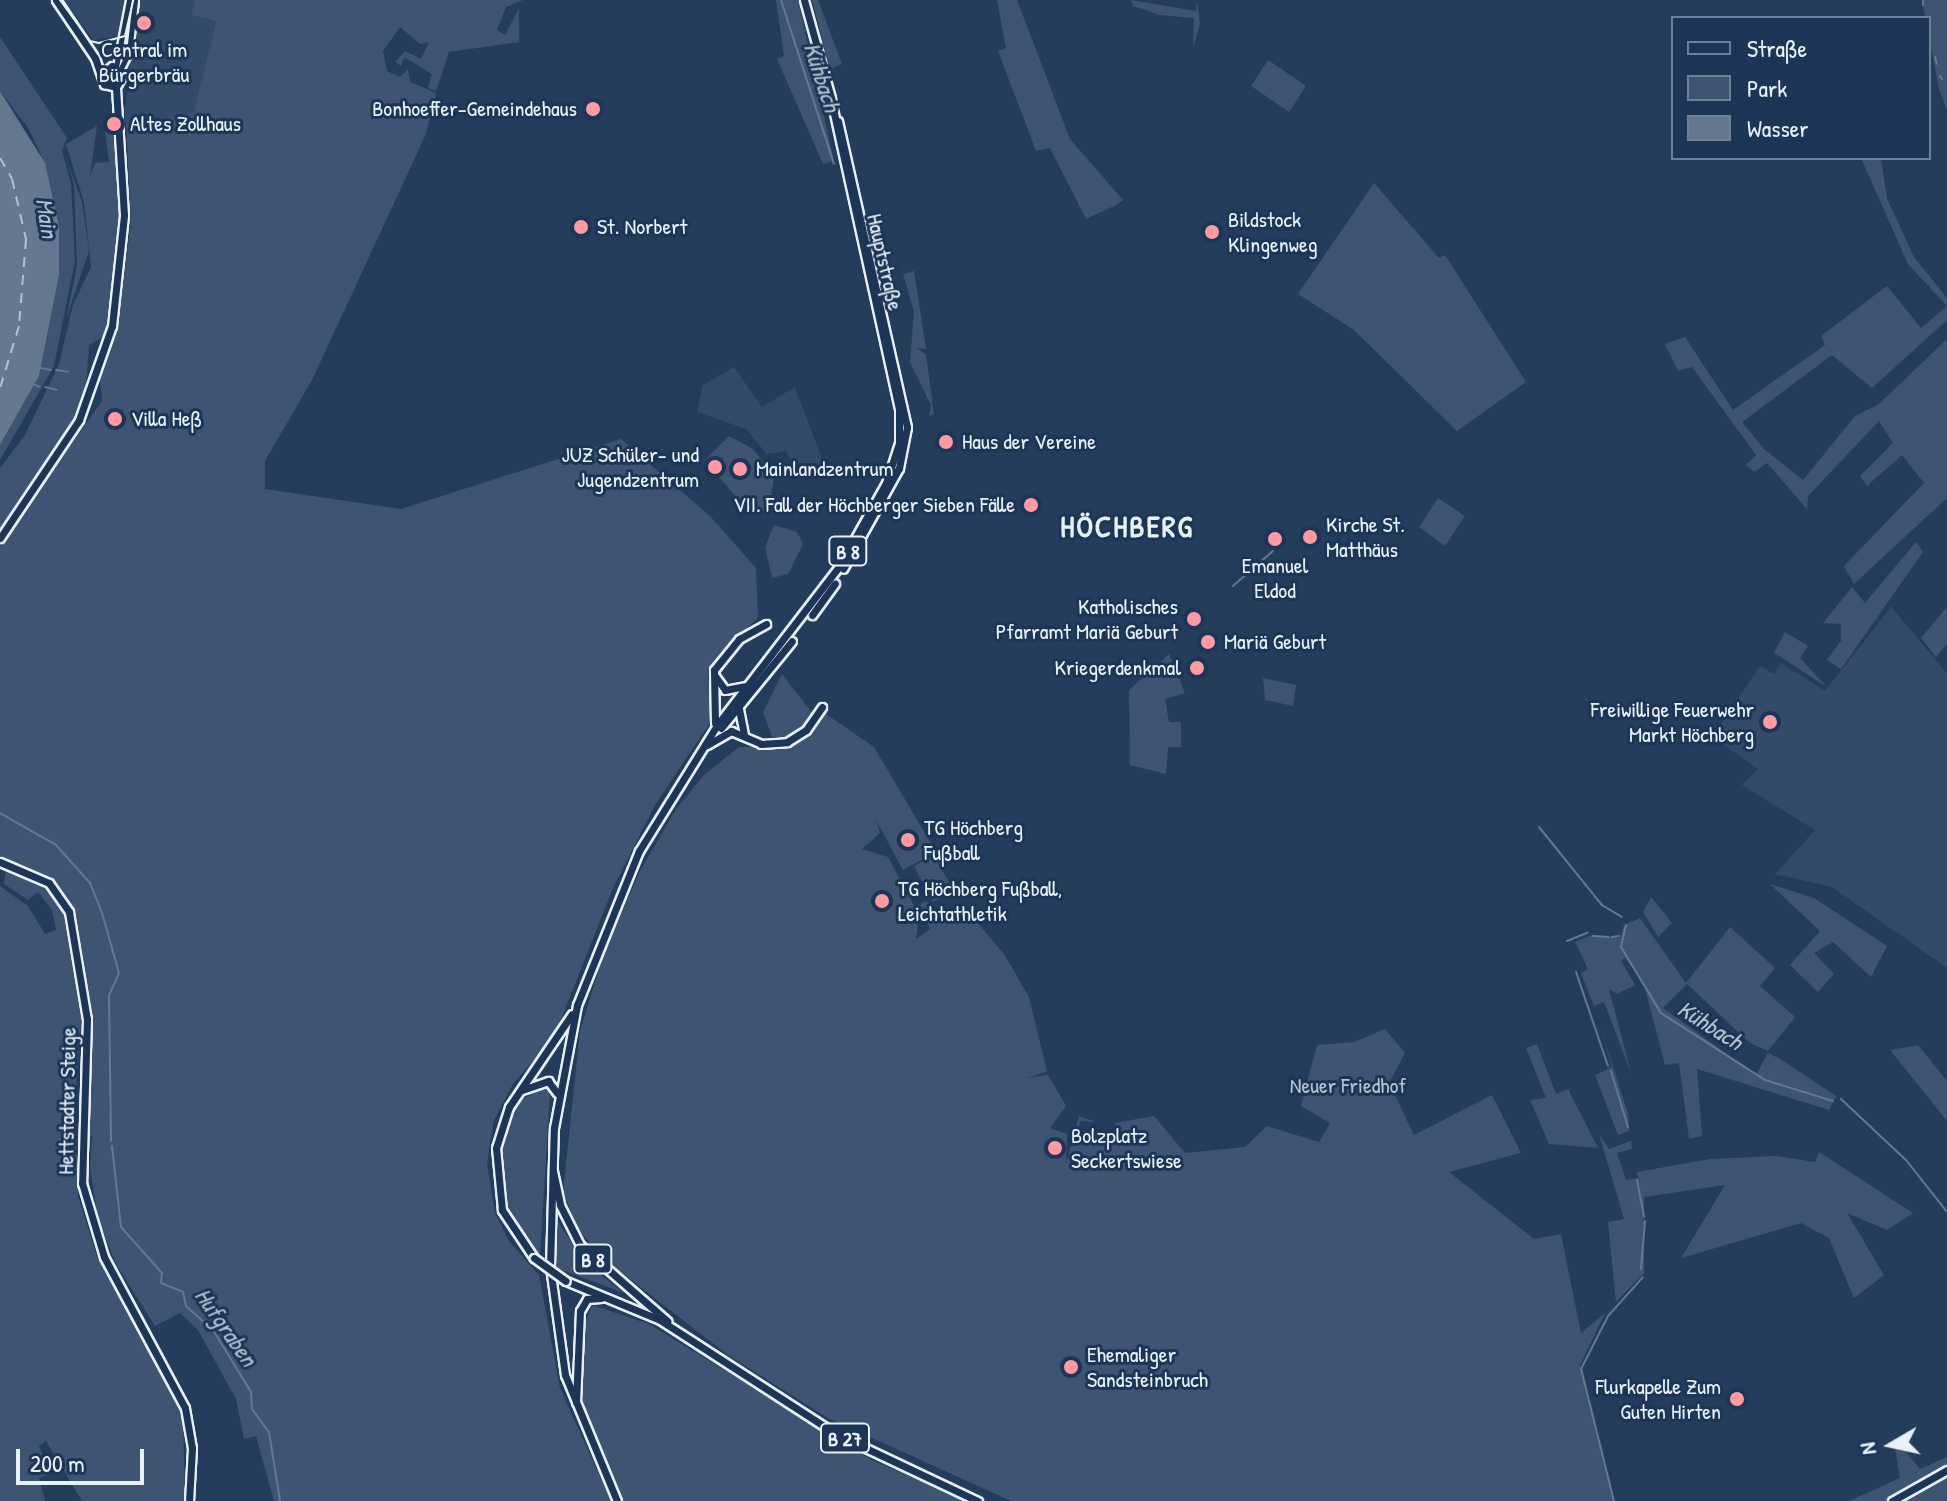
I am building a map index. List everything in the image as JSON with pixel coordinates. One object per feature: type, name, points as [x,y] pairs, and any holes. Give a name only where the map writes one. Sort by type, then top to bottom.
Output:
[{"type":"main road","points":[[0,538],[72,434],[107,346],[124,226],[118,105],[111,70],[95,58],[56,0]]},
{"type":"main road","name":"Hauptstraße","points":[[804,0],[867,232],[903,436]]},
{"type":"main road","points":[[111,70],[114,87]]},
{"type":"main road","name":"Hauptstraße","points":[[830,94],[841,158],[903,436]]},
{"type":"main road","name":"B 8","points":[[678,1331],[580,1245],[560,1205],[551,1158],[558,1098],[577,1005],[625,880],[702,749],[840,565],[886,483],[903,436]]},
{"type":"main road","points":[[709,740],[719,713],[714,670],[739,639],[766,624]]},
{"type":"main road","points":[[714,670],[725,690],[757,679]]},
{"type":"main road","name":"B 8","points":[[709,740],[740,705],[757,679]]},
{"type":"main road","points":[[740,705],[738,724],[745,736]]},
{"type":"main road","points":[[702,749],[728,732],[767,745],[787,742],[806,730],[822,707]]},
{"type":"main road","name":"Hettstadter Steige","points":[[0,862],[49,883],[69,912],[87,1019],[82,1183],[104,1257],[185,1408],[192,1448],[189,1501]]},
{"type":"main road","name":"B 27","points":[[577,1005],[515,1097],[498,1136],[495,1184],[507,1221],[534,1258],[566,1281],[611,1298],[678,1331],[836,1434],[978,1501]]},
{"type":"main road","points":[[515,1097],[543,1081],[552,1084],[558,1098]]},
{"type":"main road","points":[[551,1158],[553,1303],[577,1414],[617,1501]]},
{"type":"main road","points":[[577,1414],[582,1305],[591,1297],[611,1298]]},
{"type":"main road","points":[[1892,1501],[1947,1470]]},
{"type":"street","points":[[111,70],[129,52],[132,0]]},
{"type":"shaded area","points":[[64,0],[125,0],[122,35],[93,40]]},
{"type":"shaded area","points":[[137,0],[195,0],[193,15],[216,21],[193,113],[168,117],[161,130],[124,123]]},
{"type":"shaded area","points":[[734,367],[762,407],[795,387],[824,464],[800,479],[786,451],[767,454],[746,429],[697,412],[703,385]]},
{"type":"shaded area","points":[[1891,607],[1947,673],[1947,968],[1832,887],[1775,874],[1815,830],[1742,785],[1758,769],[1712,737],[1760,666],[1774,674],[1781,663],[1825,691]]},
{"type":"green space","points":[[195,0],[523,0],[506,7],[497,30],[505,35],[519,8],[519,42],[449,52],[436,91],[428,88],[432,74],[404,57],[401,66],[395,62],[405,51],[421,59],[429,42],[420,44],[400,27],[383,51],[387,71],[400,77],[408,69],[410,82],[436,93],[426,134],[312,380],[265,461],[265,489],[401,509],[621,439],[710,516],[756,568],[758,617],[708,669],[710,723],[655,805],[613,888],[555,1035],[513,1084],[494,1120],[487,1163],[495,1213],[509,1241],[539,1275],[560,1388],[611,1501],[274,1501],[256,1436],[244,1439],[236,1399],[198,1330],[180,1313],[155,1326],[116,1264],[98,1218],[90,1168],[92,1136],[86,1135],[91,1011],[78,928],[60,888],[0,858],[0,547],[102,401],[100,377],[120,310],[131,221],[126,123],[161,130],[167,117],[193,113],[216,21],[192,15]]},
{"type":"green space","points":[[776,0],[798,0],[834,161],[823,164],[777,59],[784,56]]},
{"type":"green space","points":[[812,0],[818,0],[842,64],[830,69]]},
{"type":"green space","points":[[997,0],[1017,0],[1070,139],[1123,200],[1116,205],[1086,219],[1050,148],[1036,151],[998,51],[1006,48]]},
{"type":"green space","points":[[1131,0],[1196,11],[1197,0],[1200,24],[1193,48],[1194,18],[1160,15],[1133,6]]},
{"type":"green space","points":[[1922,0],[1947,0],[1947,110],[1939,89],[1931,47],[1931,16],[1925,16]]},
{"type":"green space","points":[[0,37],[67,138],[62,151],[71,184],[75,261],[54,366],[0,460],[0,445],[39,376],[59,275],[59,226],[45,164],[29,129],[0,91]]},
{"type":"green space","points":[[1268,60],[1306,86],[1289,112],[1251,86]]},
{"type":"green space","points":[[97,126],[90,176],[95,163],[109,162],[105,130],[116,129],[119,160],[120,216],[105,336],[89,345],[85,397],[68,431],[0,531],[0,468],[25,435],[59,364],[73,305],[91,267],[84,202],[66,144]]},
{"type":"green space","points":[[64,152],[82,202],[89,251],[66,319],[77,266],[74,184]]},
{"type":"green space","points":[[1862,160],[1881,160],[1887,199],[1914,257],[1947,298],[1947,306],[1908,264]]},
{"type":"green space","points":[[1374,183],[1439,258],[1445,255],[1526,382],[1457,431],[1354,330],[1298,294]]},
{"type":"green space","points":[[914,271],[926,349],[917,348],[926,355],[934,414],[929,416],[931,405],[910,362],[914,311],[903,274]]},
{"type":"green space","points":[[1887,286],[1921,328],[1947,306],[1947,320],[1872,388],[1832,355],[1742,422],[1764,449],[1803,480],[1855,416],[1879,404],[1947,339],[1947,498],[1854,584],[1844,566],[1924,483],[1902,455],[1867,486],[1860,476],[1893,443],[1879,421],[1808,496],[1807,509],[1767,463],[1754,472],[1746,465],[1756,455],[1692,367],[1678,371],[1665,344],[1685,337],[1733,410],[1825,345],[1821,336]]},
{"type":"green space","name":"Mainlandzentrum","points":[[729,436],[753,449],[774,476],[769,511],[750,514],[705,460]]},
{"type":"green space","points":[[1438,498],[1465,516],[1445,546],[1419,527]]},
{"type":"green space","points":[[774,525],[797,532],[803,544],[788,574],[772,578],[765,547]]},
{"type":"green space","points":[[1916,542],[1923,552],[1841,669],[1827,660],[1841,641],[1841,624],[1823,623],[1852,587],[1865,603]]},
{"type":"green space","points":[[1947,607],[1947,644],[1936,657],[1921,638]]},
{"type":"green space","points":[[1785,632],[1808,646],[1800,658],[1827,687],[1774,653]]},
{"type":"green space","points":[[1169,654],[1185,693],[1165,699],[1169,722],[1181,722],[1181,747],[1168,747],[1166,774],[1130,765],[1129,690]]},
{"type":"green space","points":[[782,674],[813,714],[795,736],[774,742],[763,712]]},
{"type":"green space","points":[[1263,678],[1296,685],[1293,706],[1265,700]]},
{"type":"green space","name":"Neuer Friedhof","points":[[823,712],[874,747],[936,852],[903,870],[876,820],[880,833],[862,849],[888,857],[919,915],[916,939],[901,950],[930,929],[920,904],[926,901],[945,919],[964,907],[1004,954],[1029,997],[1047,1071],[1028,1078],[1048,1075],[1066,1106],[1050,1128],[1067,1134],[1066,1164],[1079,1116],[1096,1122],[1080,1121],[1078,1132],[1115,1132],[1115,1123],[1154,1116],[1185,1153],[1245,1147],[1267,1126],[1319,1142],[1330,1123],[1301,1106],[1317,1045],[1354,1042],[1385,1029],[1405,1053],[1389,1083],[1414,1135],[1492,1095],[1521,1153],[1449,1172],[1534,1239],[1561,1234],[1581,1333],[1605,1313],[1580,1365],[1614,1501],[1011,1501],[828,1418],[728,1355],[599,1255],[577,1227],[563,1192],[580,1031],[602,959],[639,873],[676,809],[704,775],[739,747],[789,747]]},
{"type":"green space","points":[[934,855],[954,891],[933,902],[914,866]]},
{"type":"green space","points":[[6,869],[45,885],[65,909],[82,1011],[75,1103],[78,1196],[96,1253],[183,1417],[185,1501],[82,1501],[46,1441],[39,1446],[50,1474],[39,1478],[45,1501],[0,1501],[0,886],[28,906],[45,934],[56,930],[52,910],[38,892],[28,900],[4,884]]},
{"type":"green space","points":[[1770,884],[1814,898],[1887,946],[1871,977],[1833,942],[1814,953],[1834,974],[1818,992],[1790,965],[1820,931]]},
{"type":"green space","points":[[1651,897],[1672,923],[1658,937],[1643,912]]},
{"type":"green space","points":[[1640,918],[1686,983],[1730,927],[1775,968],[1760,986],[1795,1017],[1768,1051],[1750,1043],[1687,984],[1663,1008],[1756,1075],[1768,1053],[1782,1060],[1836,1096],[1829,1110],[1697,1069],[1702,1136],[1689,1139],[1679,1063],[1665,1065],[1643,981],[1625,958],[1621,961],[1635,985],[1617,994],[1609,989],[1631,1073],[1604,1002],[1594,1006],[1581,973],[1588,969],[1575,942],[1592,935],[1620,938],[1624,925]]},
{"type":"green space","points":[[1600,1026],[1628,1114],[1629,1131],[1618,1135],[1595,1075],[1612,1067]]},
{"type":"green space","points":[[1537,1044],[1556,1094],[1568,1089],[1598,1148],[1549,1144],[1530,1100],[1546,1098],[1526,1048]]},
{"type":"green space","points":[[1918,1045],[1947,1081],[1947,1121],[1890,1050]]},
{"type":"green space","points":[[544,1087],[550,1093],[540,1256],[504,1211],[500,1165],[503,1135],[519,1101]]},
{"type":"green space","points":[[1599,1134],[1609,1149],[1631,1141],[1632,1149],[1617,1153],[1626,1180],[1638,1178],[1637,1172],[1710,1159],[1776,1156],[1815,1162],[1819,1152],[1913,1213],[1887,1230],[1847,1213],[1884,1275],[1854,1298],[1829,1238],[1801,1223],[1681,1258],[1725,1185],[1644,1197],[1644,1273],[1616,1302],[1608,1222],[1624,1219]]},
{"type":"green space","points":[[556,1219],[585,1263],[624,1293],[557,1268]]},
{"type":"green space","points":[[592,1305],[649,1324],[872,1460],[968,1501],[623,1501],[586,1416],[579,1380],[582,1333]]},
{"type":"green space","points":[[1893,1436],[1920,1469],[1947,1457],[1947,1468],[1885,1501],[1849,1501],[1900,1478]]},
{"type":"green space","points":[[1947,1475],[1947,1501],[1901,1501],[1911,1496]]},
{"type":"water","name":"Main","points":[[0,91],[45,163],[59,226],[59,275],[39,376],[0,445]]},
{"type":"waterway","name":"Kühbach","points":[[781,0],[834,164]]},
{"type":"waterway","points":[[1923,0],[1923,5]]},
{"type":"waterway","points":[[1935,57],[1937,64]]},
{"type":"waterway","points":[[41,368],[51,370]]},
{"type":"waterway","points":[[56,370],[68,372]]},
{"type":"waterway","points":[[35,385],[40,387]]},
{"type":"waterway","points":[[45,387],[57,390]]},
{"type":"waterway","points":[[1233,586],[1273,551]]},
{"type":"waterway","name":"Hufgraben","points":[[0,813],[56,845],[90,883],[102,913],[119,973],[109,995],[111,1141]]},
{"type":"waterway","name":"Kühbach","points":[[1539,827],[1602,905],[1622,917]]},
{"type":"waterway","name":"Kühbach","points":[[1626,925],[1621,947],[1661,1013],[1765,1080],[1833,1101]]},
{"type":"waterway","points":[[1567,941],[1587,933]]},
{"type":"waterway","points":[[1593,936],[1609,937]]},
{"type":"waterway","points":[[1612,937],[1619,936]]},
{"type":"waterway","points":[[1576,972],[1608,1066]]},
{"type":"waterway","points":[[1611,1071],[1628,1127]]},
{"type":"waterway","name":"Kühbach","points":[[1841,1099],[1906,1160],[1947,1212]]},
{"type":"waterway","name":"Hufgraben","points":[[112,1146],[121,1227],[162,1273],[161,1283],[183,1292],[186,1306],[213,1330],[251,1392],[252,1409],[269,1432],[280,1501]]},
{"type":"waterway","points":[[1637,1180],[1644,1216]]},
{"type":"waterway","points":[[1641,1269],[1645,1221]]},
{"type":"waterway","points":[[1614,1501],[1581,1369],[1608,1316],[1643,1277]]},
{"type":"ferry route","points":[[0,158],[12,179],[26,239],[19,326],[0,388]]},
{"type":"tram line","points":[[60,0],[90,41],[99,43],[125,36],[133,0]]},
{"type":"place","name":"Central im Bürgerbräu","points":[[144,23]]},
{"type":"place","name":"Bonhoeffer-Gemeindehaus","points":[[593,109]]},
{"type":"place","name":"Altes Zollhaus","points":[[114,124]]},
{"type":"place","name":"St. Norbert","points":[[581,227]]},
{"type":"place","name":"Bildstock Klingenweg","points":[[1212,232]]},
{"type":"place","name":"Villa Heß","points":[[115,419]]},
{"type":"place","name":"Haus der Vereine","points":[[946,442]]},
{"type":"place","name":"JUZ Schüler- und Jugendzentrum","points":[[715,467]]},
{"type":"place","name":"Mainlandzentrum","points":[[740,469]]},
{"type":"place","name":"VII. Fall der Höchberger Sieben Fälle","points":[[1031,505]]},
{"type":"place","name":"Kirche St. Matthäus","points":[[1310,537]]},
{"type":"place","name":"Emanuel Eldod","points":[[1275,539]]},
{"type":"place","name":"Katholisches Pfarramt Mariä Geburt","points":[[1194,619]]},
{"type":"place","name":"Mariä Geburt","points":[[1208,642]]},
{"type":"place","name":"Kriegerdenkmal","points":[[1197,668]]},
{"type":"place","name":"Freiwillige Feuerwehr Markt Höchberg","points":[[1770,722]]},
{"type":"place","name":"TG Höchberg Fußball","points":[[908,840]]},
{"type":"place","name":"TG Höchberg Fußball, Leichtathletik","points":[[882,901]]},
{"type":"place","name":"Bolzplatz Seckertswiese","points":[[1055,1148]]},
{"type":"place","name":"Ehemaliger Sandsteinbruch","points":[[1071,1367]]},
{"type":"place","name":"Flurkapelle Zum Guten Hirten","points":[[1737,1399]]},
{"type":"district","name":"HÖCHBERG","points":[[1127,526]]}]
